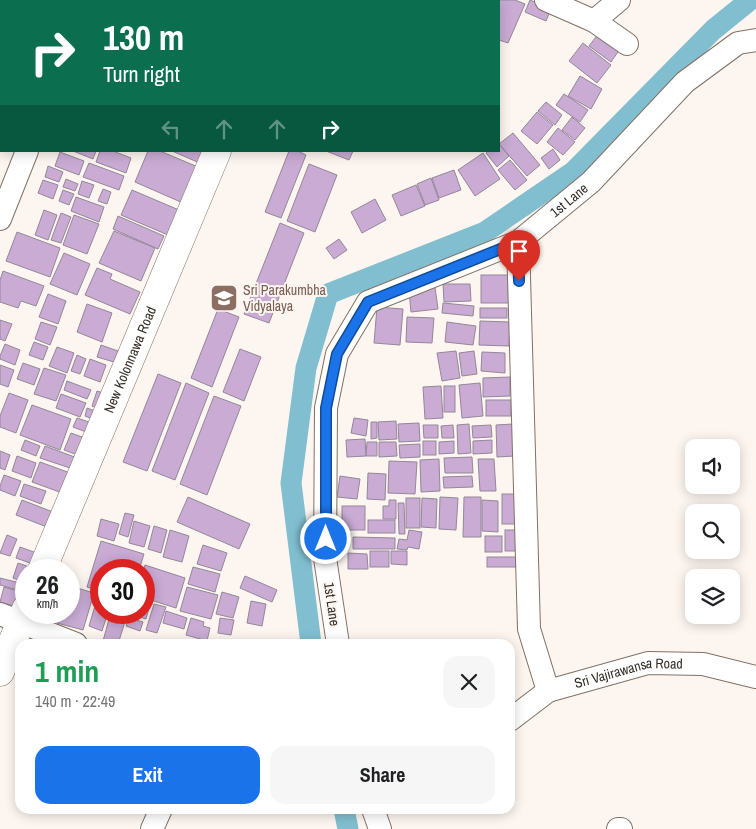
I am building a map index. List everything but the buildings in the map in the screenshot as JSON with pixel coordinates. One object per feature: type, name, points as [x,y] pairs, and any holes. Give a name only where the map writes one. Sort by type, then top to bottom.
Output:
[{"type":"main road","name":"New Kolonnawa Road","points":[[47,559],[217,152]]},
{"type":"main road","points":[[0,672],[15,619]]},
{"type":"street","points":[[546,0],[594,21],[627,44]]},
{"type":"street","points":[[594,21],[619,0]]},
{"type":"street","name":"1st Lane","points":[[337,639],[325,558],[326,408],[337,354],[368,302],[518,242],[591,182],[686,82],[747,42],[756,24]]},
{"type":"street","points":[[0,219],[27,152]]},
{"type":"street","points":[[518,242],[529,629],[548,691]]},
{"type":"street","points":[[35,624],[66,639]]},
{"type":"street","name":"Sri Vajirawansa Road","points":[[515,716],[548,691],[648,663],[703,664],[756,677]]},
{"type":"street","points":[[152,829],[159,814]]},
{"type":"street","points":[[376,814],[380,829]]},
{"type":"waterway","points":[[310,639],[291,483],[306,368],[328,294],[485,232],[573,172],[713,30],[750,0]]},
{"type":"waterway","points":[[345,814],[348,829]]},
{"type":"place","name":"Sri Parakumbha Vidyalaya","points":[[224,298]]},
{"type":"route","points":[[326,539],[326,408],[337,354],[368,302],[518,242],[519,281]]}]
